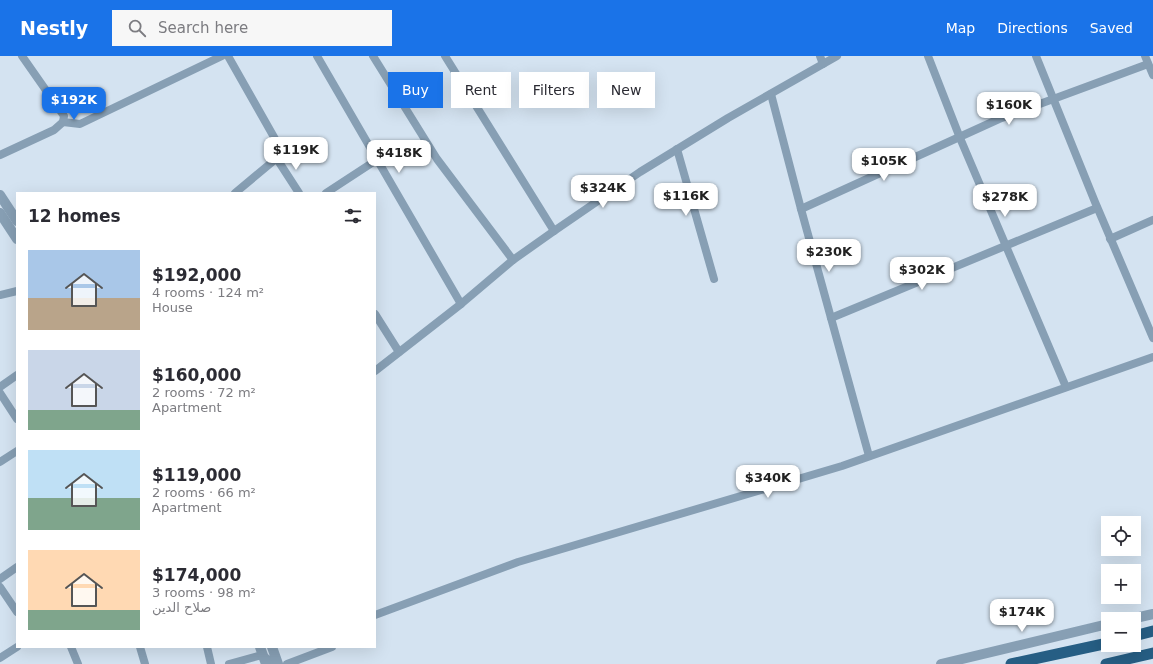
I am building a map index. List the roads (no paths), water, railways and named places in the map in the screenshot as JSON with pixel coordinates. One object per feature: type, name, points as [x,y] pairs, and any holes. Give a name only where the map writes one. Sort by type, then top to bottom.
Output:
[{"type":"highway","points":[[1141,634],[1153,631]]},
{"type":"highway","points":[[1011,664],[1042,661],[1101,645]]},
{"type":"highway","points":[[1106,664],[1153,653]]},
{"type":"street","points":[[0,155],[54,130],[63,122],[64,116],[22,56]]},
{"type":"street","points":[[63,122],[80,124],[222,56]]},
{"type":"street","points":[[228,56],[284,153],[236,192]]},
{"type":"street","points":[[317,56],[461,304]]},
{"type":"street","points":[[373,56],[437,159],[513,260]]},
{"type":"street","points":[[820,56],[823,64]]},
{"type":"street","points":[[376,370],[461,304],[513,260],[554,231],[678,149],[728,118],[837,56]]},
{"type":"street","points":[[928,56],[960,138],[1066,387]]},
{"type":"street","points":[[1036,56],[1097,208],[1153,338]]},
{"type":"street","points":[[1144,56],[1153,74]]},
{"type":"street","points":[[448,57],[554,231]]},
{"type":"street","points":[[801,209],[999,119],[1148,64]]},
{"type":"street","points":[[771,94],[801,209],[870,456]]},
{"type":"street","points":[[678,149],[714,279]]},
{"type":"street","points":[[277,159],[298,192]]},
{"type":"street","points":[[328,192],[378,159]]},
{"type":"street","points":[[0,195],[16,219]]},
{"type":"street","points":[[831,318],[1097,208]]},
{"type":"street","points":[[0,213],[16,237]]},
{"type":"street","points":[[1110,239],[1153,220]]},
{"type":"street","points":[[0,295],[16,291]]},
{"type":"street","points":[[376,316],[399,352]]},
{"type":"street","points":[[376,615],[518,562],[842,466],[1153,357]]},
{"type":"street","points":[[0,387],[16,376]]},
{"type":"street","points":[[0,393],[16,417]]},
{"type":"street","points":[[0,462],[16,452]]},
{"type":"street","points":[[0,579],[16,568]]},
{"type":"street","points":[[0,588],[16,611]]},
{"type":"street","points":[[1141,617],[1153,614]]},
{"type":"street","points":[[941,664],[1101,626]]},
{"type":"street","points":[[3,664],[0,658],[16,648]]},
{"type":"street","points":[[71,648],[78,664]]},
{"type":"street","points":[[140,648],[146,664]]},
{"type":"street","points":[[207,648],[211,664]]},
{"type":"street","points":[[272,648],[278,664]]},
{"type":"street","points":[[287,664],[329,648]]},
{"type":"street","points":[[229,664],[263,655],[275,664]]}]
